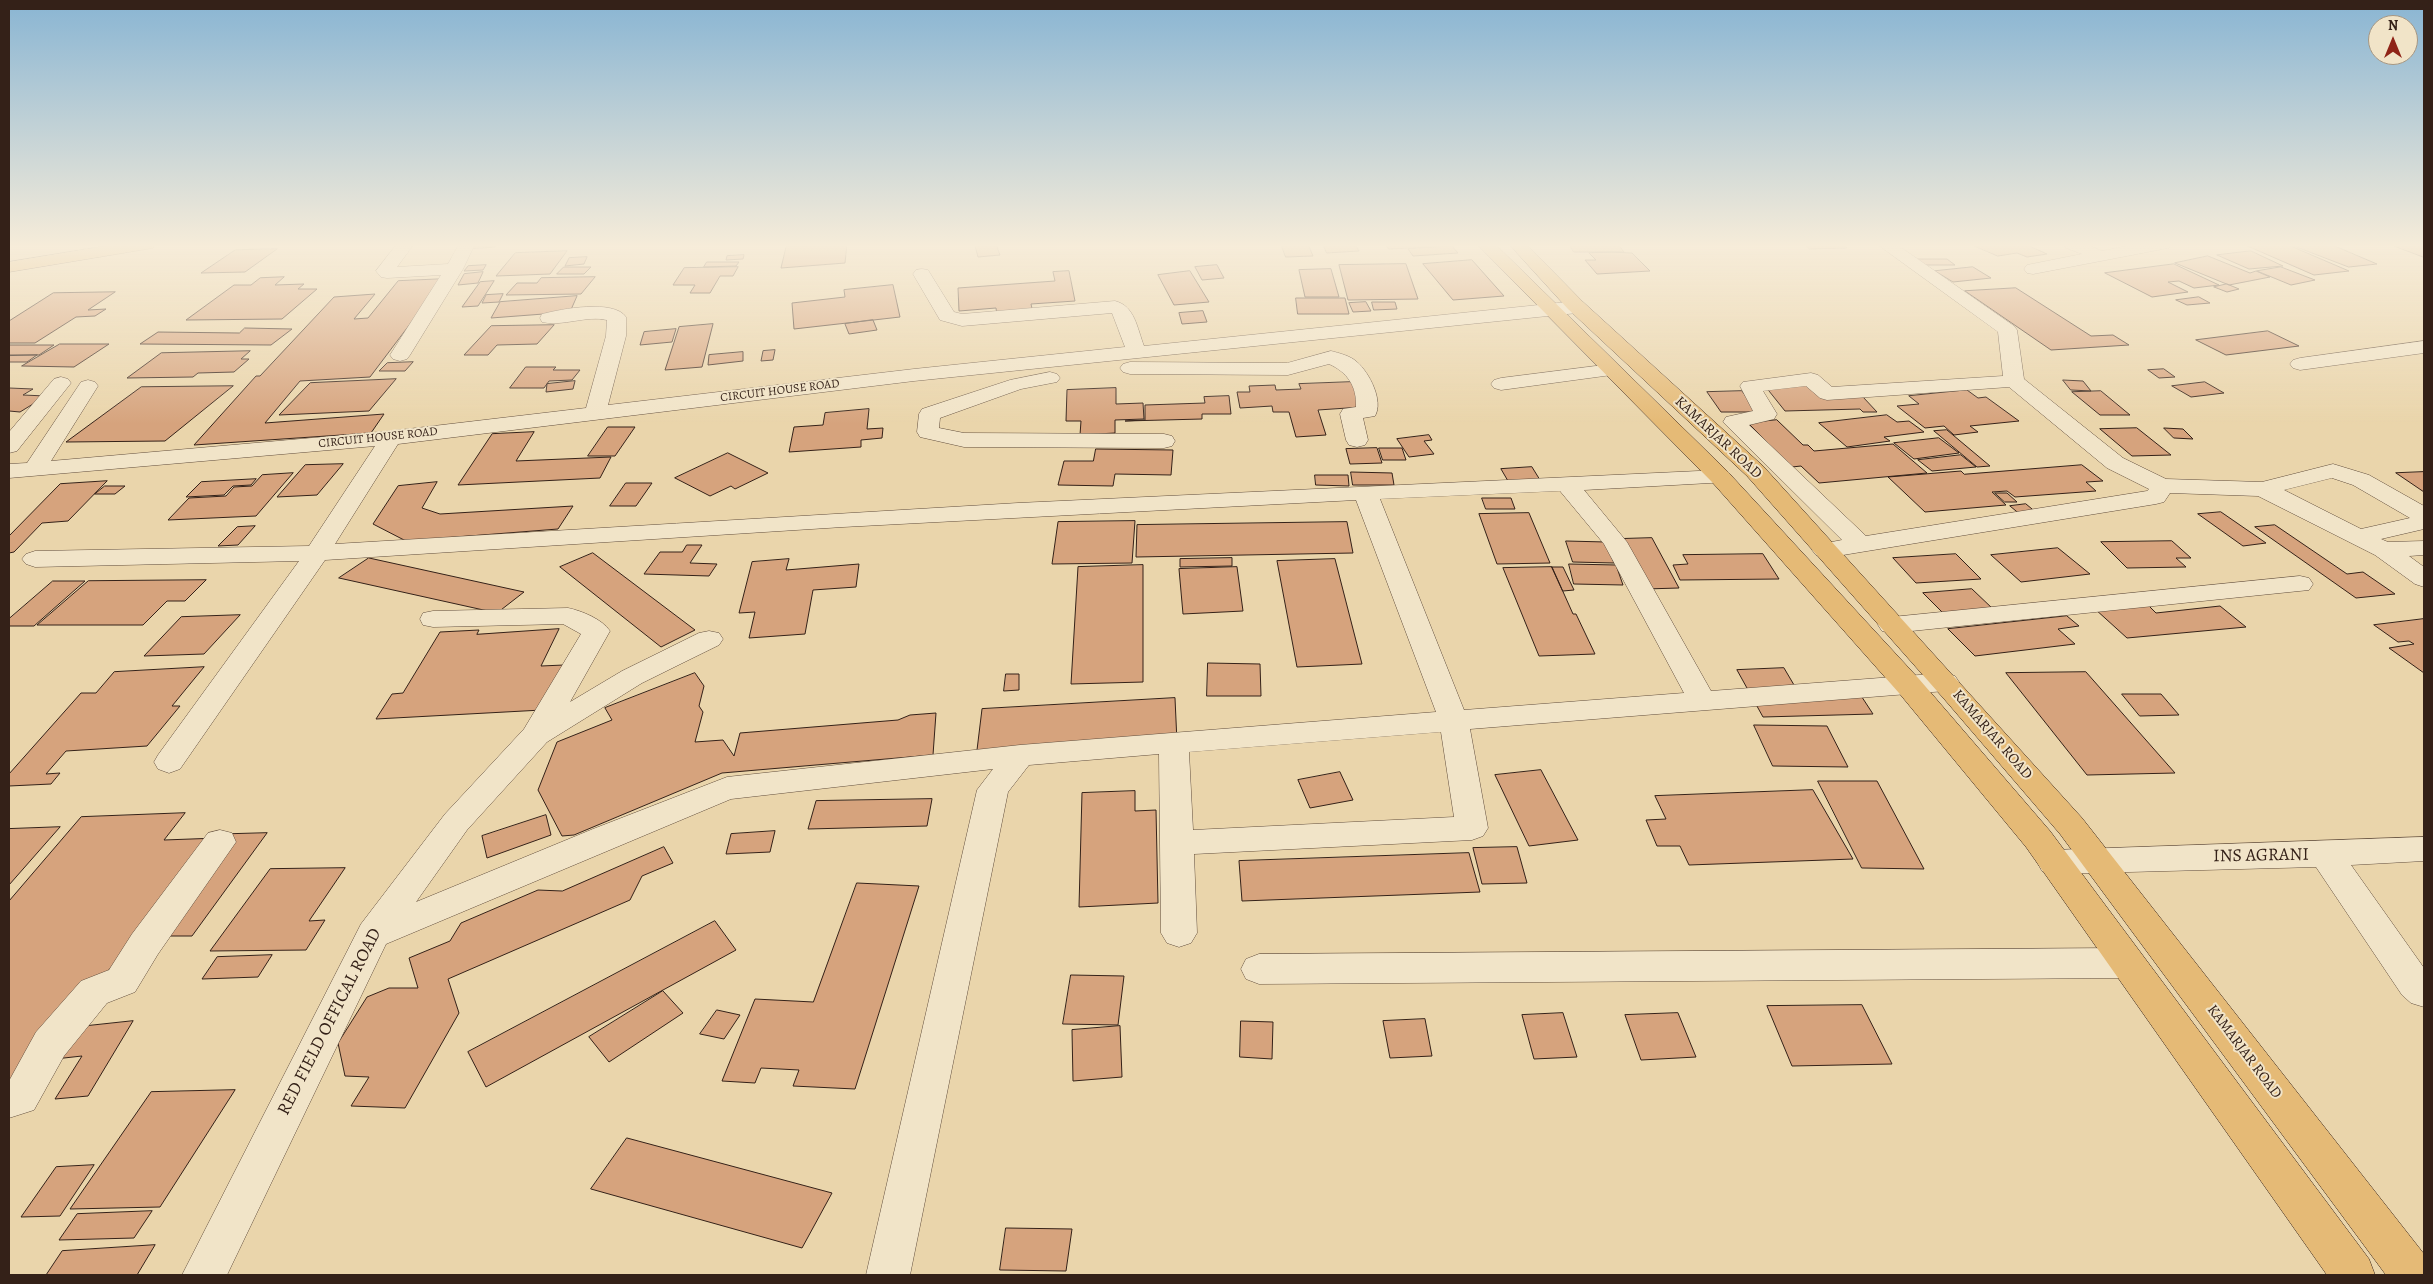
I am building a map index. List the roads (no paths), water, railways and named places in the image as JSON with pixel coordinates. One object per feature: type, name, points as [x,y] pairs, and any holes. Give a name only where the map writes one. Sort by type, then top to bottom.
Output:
[{"type":"main road","points":[[1559,304],[1612,370],[1720,477],[1909,686],[2038,839],[2353,1275]]},
{"type":"main road","name":"KAMARJAR ROAD","points":[[1561,304],[1755,471],[1892,625],[1946,682],[2098,860],[2413,1275]]},
{"type":"street","points":[[400,355],[432,304]]},
{"type":"street","points":[[941,304],[952,319],[962,320],[1114,308],[1122,310],[1136,352]]},
{"type":"street","points":[[1969,304],[2006,330],[2014,381],[2115,463],[2162,486],[2262,489],[2333,471],[2361,480],[2424,516]]},
{"type":"street","name":"CIRCUIT HOUSE ROAD","points":[[9,471],[247,452],[391,438],[923,374],[1564,308]]},
{"type":"street","points":[[549,318],[603,313],[613,314],[617,317],[616,336],[595,413]]},
{"type":"street","points":[[1325,333],[1331,357]]},
{"type":"street","points":[[2300,364],[2424,347]]},
{"type":"street","points":[[1164,441],[964,440],[928,432],[930,414],[1016,384],[1106,368],[1288,369],[1331,357],[1350,366],[1367,392],[1367,411],[1350,414],[1357,440]]},
{"type":"street","points":[[1501,384],[1612,370]]},
{"type":"street","points":[[1861,545],[1734,422],[1766,414],[1750,386],[1811,379],[1827,394],[2014,381]]},
{"type":"street","points":[[9,446],[61,383]]},
{"type":"street","points":[[34,468],[88,386]]},
{"type":"street","points":[[169,762],[317,553],[391,438]]},
{"type":"street","points":[[34,560],[317,553],[618,531],[1365,492],[1720,477]]},
{"type":"street","points":[[1566,484],[1615,542],[1703,702]]},
{"type":"street","points":[[1825,550],[2156,498],[2162,486]]},
{"type":"street","points":[[2262,489],[2384,550],[2424,579]]},
{"type":"street","points":[[1177,843],[1472,828],[1454,721],[1365,492]]},
{"type":"street","points":[[2357,537],[2424,522]]},
{"type":"street","points":[[2384,550],[2424,548]]},
{"type":"street","points":[[1892,625],[2300,584]]},
{"type":"street","points":[[433,619],[568,616],[596,631],[536,735]]},
{"type":"street","name":"RED FIELD OFFICAL ROAD","points":[[204,1275],[373,934],[456,822],[536,735],[632,677],[709,639]]},
{"type":"street","points":[[373,934],[604,837],[727,788],[1020,756],[1946,682]]},
{"type":"street","points":[[1174,743],[1180,933]]},
{"type":"street","points":[[888,1275],[993,790],[1020,756]]},
{"type":"street","points":[[9,1100],[20,1098],[50,1044],[94,992],[122,982],[146,944],[220,842]]},
{"type":"street","name":"INS AGRANI","points":[[2054,862],[2326,854],[2424,848]]},
{"type":"street","points":[[2326,854],[2415,984],[2424,992]]},
{"type":"street","points":[[1258,968],[2127,963]]}]
